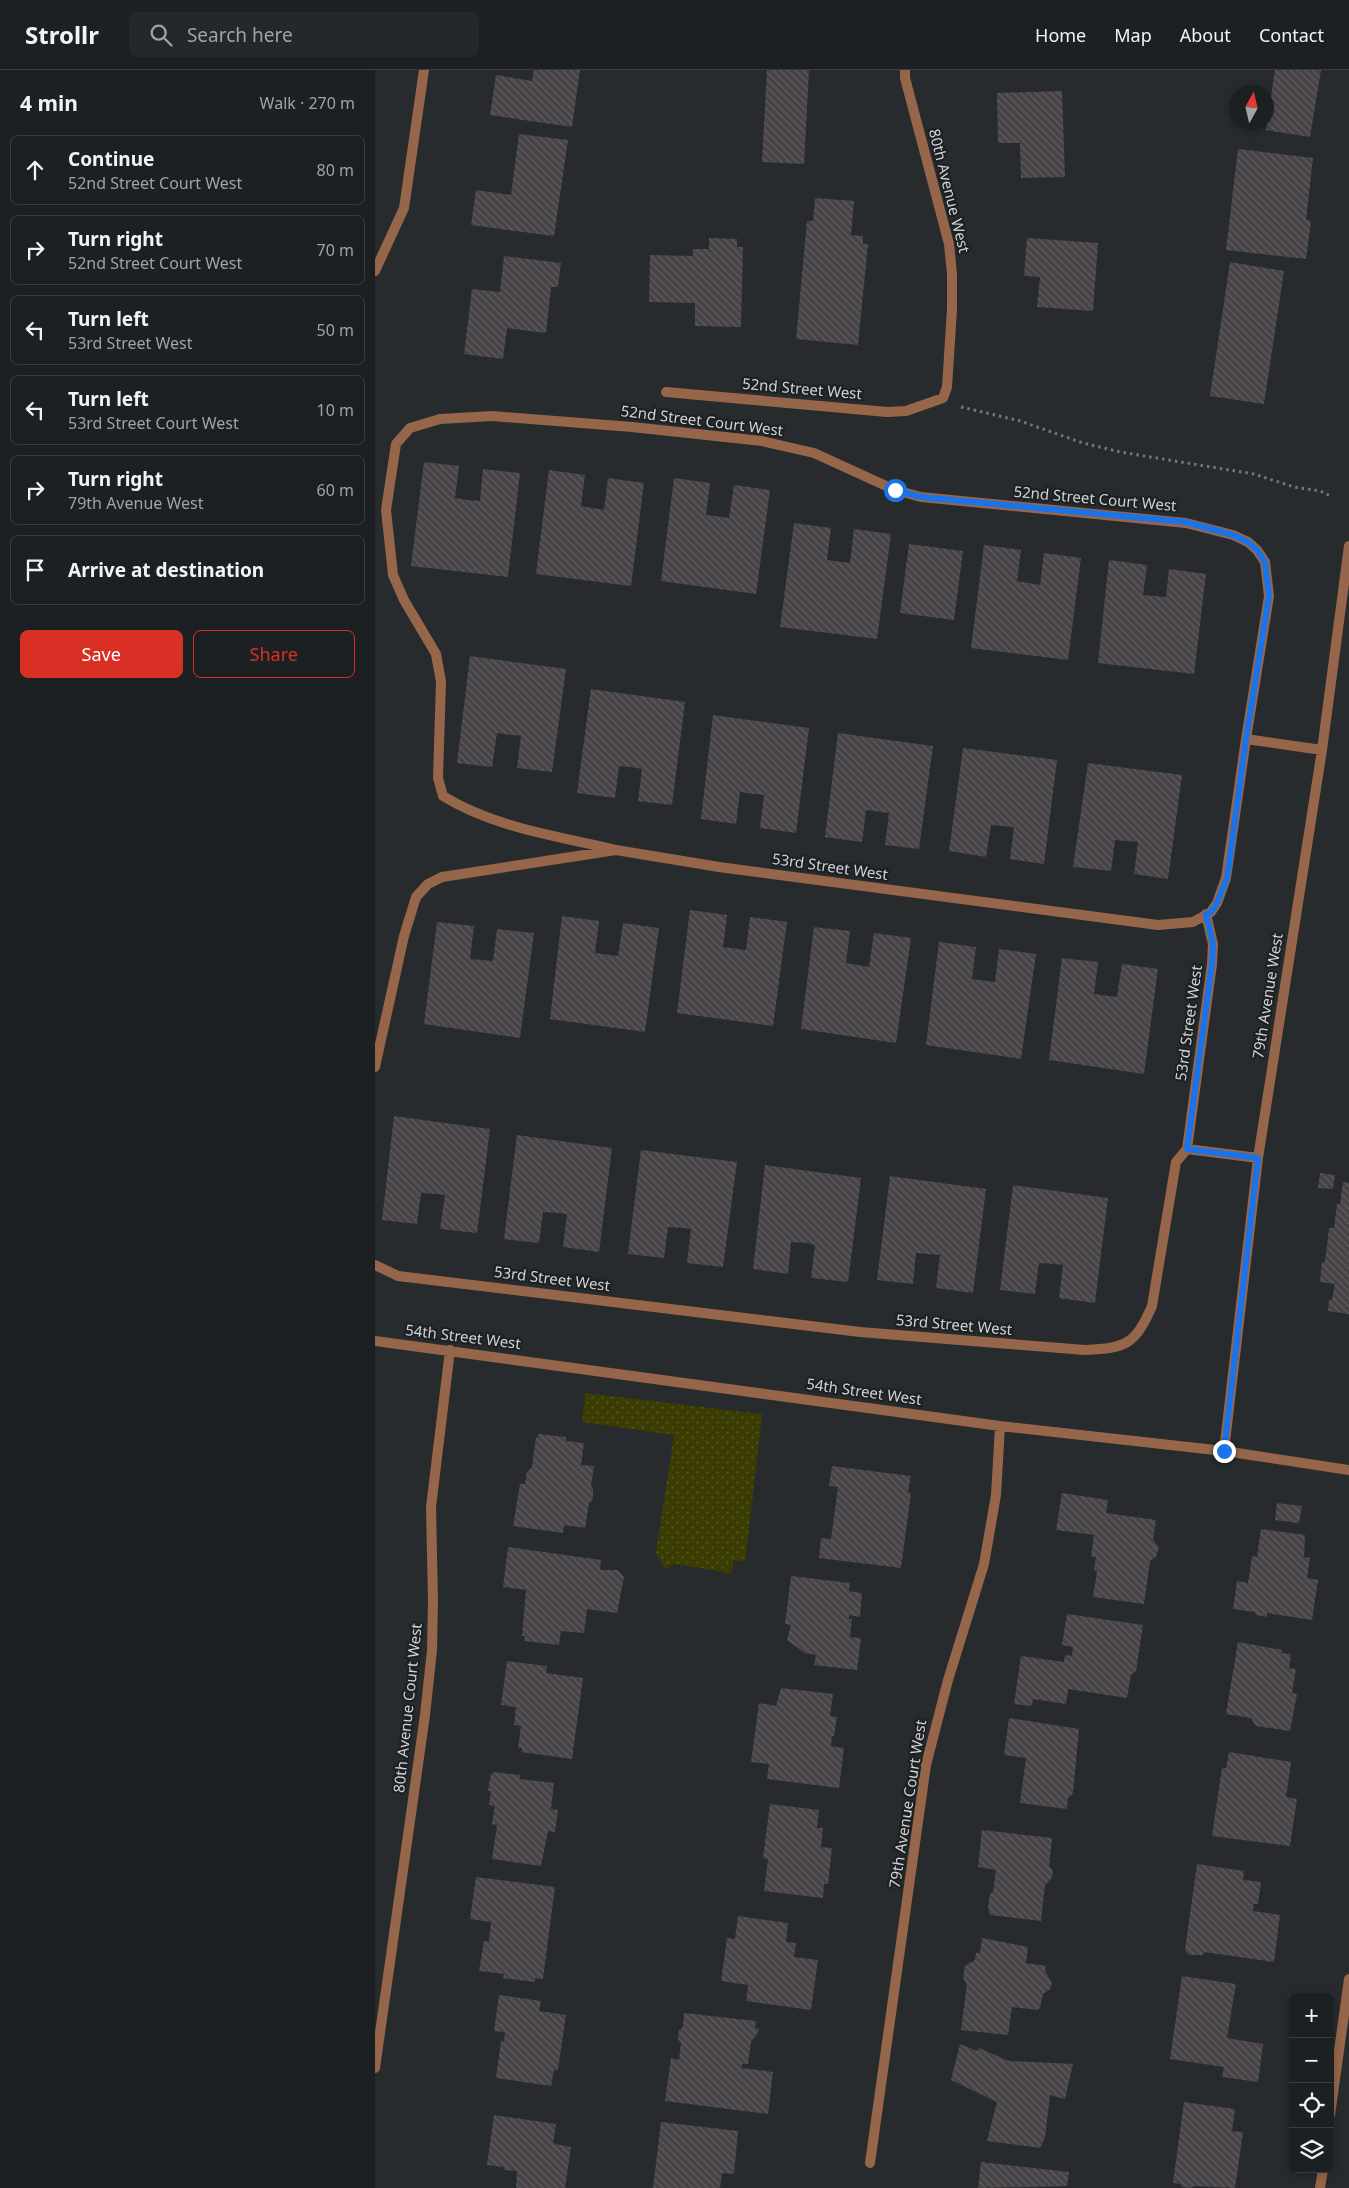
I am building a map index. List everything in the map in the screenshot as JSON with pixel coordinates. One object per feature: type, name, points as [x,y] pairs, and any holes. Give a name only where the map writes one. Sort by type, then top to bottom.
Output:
[{"type":"street","points":[[375,271],[404,208],[424,70]]},
{"type":"street","name":"80th Avenue West","points":[[905,70],[905,78],[949,244],[952,274],[952,309],[947,387],[943,398],[935,401]]},
{"type":"street","name":"52nd Street West","points":[[666,392],[887,412],[906,411],[935,401]]},
{"type":"street","name":"52nd Street Court West","points":[[617,850],[503,824],[459,806],[443,796],[438,778],[441,682],[437,654],[404,600],[393,575],[386,510],[396,444],[410,428],[440,420],[491,416],[632,427],[762,441],[814,453],[895,490],[921,497],[1185,522],[1233,535],[1248,542],[1257,550],[1265,562],[1269,596],[1246,739],[1227,878],[1217,903],[1211,912],[1206,914]]},
{"type":"street","name":"79th Avenue West","points":[[1224,1451],[1258,1158],[1322,750],[1349,546]]},
{"type":"street","points":[[1246,739],[1322,750]]},
{"type":"street","name":"53rd Street West","points":[[375,1067],[404,936],[416,897],[428,884],[441,878],[617,850],[719,867],[1158,925],[1193,922],[1206,914],[1213,944],[1212,964],[1187,1149],[1176,1162],[1152,1306],[1143,1326],[1131,1340],[1115,1348],[1085,1350],[860,1332],[397,1276],[375,1265]]},
{"type":"street","points":[[1187,1149],[1258,1158]]},
{"type":"street","name":"54th Street West","points":[[375,1341],[1000,1426],[1224,1451],[1349,1470]]},
{"type":"street","name":"80th Avenue Court West","points":[[375,2068],[425,1715],[432,1650],[431,1507],[450,1350]]},
{"type":"street","name":"79th Avenue Court West","points":[[870,2163],[926,1765],[948,1680],[984,1564],[996,1495],[1000,1426]]},
{"type":"street","points":[[1334,2086],[1349,1979]]},
{"type":"street","points":[[1320,2188],[1322,2173]]},
{"type":"path","points":[[935,401],[1020,421],[1120,452],[1254,474],[1294,487],[1320,491],[1331,496]]},
{"type":"shaded area","points":[[585,1393],[762,1414],[745,1562],[734,1560],[731,1573],[674,1564],[665,1569],[656,1553],[674,1435],[582,1422]]},
{"type":"building","points":[[534,70],[580,70],[572,127],[490,115],[496,75],[532,81]]},
{"type":"building","points":[[767,70],[809,70],[804,164],[762,162]]},
{"type":"building","points":[[1275,70],[1321,70],[1310,137],[1266,130],[1274,130],[1273,85]]},
{"type":"building","points":[[1062,91],[1065,177],[1021,178],[1020,143],[998,143],[997,93]]},
{"type":"building","points":[[519,134],[568,140],[554,236],[471,225],[476,190],[511,195]]},
{"type":"building","points":[[1238,149],[1313,158],[1306,220],[1311,221],[1306,259],[1226,250]]},
{"type":"building","points":[[815,198],[854,201],[851,235],[863,236],[863,244],[868,244],[858,345],[796,339],[807,221],[813,221]]},
{"type":"building","points":[[709,238],[737,239],[737,247],[743,247],[741,327],[695,326],[695,303],[649,302],[650,255],[693,256],[693,249],[709,249]]},
{"type":"building","points":[[1027,238],[1098,243],[1093,311],[1037,307],[1040,277],[1024,276]]},
{"type":"building","points":[[504,256],[561,263],[558,287],[551,287],[546,333],[507,328],[503,359],[464,354],[472,289],[500,292]]},
{"type":"building","points":[[1230,262],[1284,271],[1264,404],[1210,396]]},
{"type":"building","points":[[424,462],[459,466],[455,498],[469,500],[480,501],[483,469],[520,473],[508,577],[411,566]]},
{"type":"building","points":[[549,470],[585,475],[581,506],[604,510],[608,478],[644,483],[631,586],[536,574]]},
{"type":"building","points":[[674,478],[710,483],[706,515],[729,518],[734,485],[770,490],[756,594],[661,581]]},
{"type":"building","points":[[794,523],[831,528],[827,560],[850,563],[854,529],[891,534],[877,639],[780,627]]},
{"type":"building","points":[[909,544],[963,551],[954,620],[900,613]]},
{"type":"building","points":[[984,545],[1021,550],[1017,581],[1040,585],[1044,553],[1081,558],[1068,660],[971,648]]},
{"type":"building","points":[[1109,560],[1147,565],[1143,595],[1166,597],[1169,569],[1206,574],[1194,674],[1098,663]]},
{"type":"building","points":[[470,656],[566,669],[552,772],[517,768],[521,736],[497,733],[492,767],[457,763]]},
{"type":"building","points":[[591,689],[685,702],[672,805],[638,801],[642,769],[631,767],[619,766],[615,798],[577,793]]},
{"type":"building","points":[[713,715],[809,728],[796,833],[760,828],[764,795],[740,792],[736,824],[701,819]]},
{"type":"building","points":[[838,733],[933,746],[919,849],[885,845],[889,813],[866,810],[862,842],[825,837]]},
{"type":"building","points":[[963,748],[1057,760],[1044,864],[1010,859],[1014,827],[991,825],[986,857],[949,851]]},
{"type":"building","points":[[1088,763],[1182,775],[1168,879],[1134,874],[1138,842],[1115,840],[1111,871],[1073,867]]},
{"type":"building","points":[[690,910],[727,915],[723,947],[746,950],[750,917],[787,922],[773,1026],[677,1013]]},
{"type":"building","points":[[562,916],[599,921],[595,953],[618,956],[623,923],[659,928],[645,1032],[550,1019]]},
{"type":"building","points":[[437,922],[474,926],[470,959],[493,961],[497,929],[534,933],[520,1038],[424,1024]]},
{"type":"building","points":[[814,927],[850,931],[846,963],[869,967],[874,933],[911,938],[896,1043],[801,1029]]},
{"type":"building","points":[[939,942],[976,947],[972,979],[995,982],[999,949],[1036,954],[1021,1059],[926,1045]]},
{"type":"building","points":[[1062,958],[1098,962],[1094,994],[1117,997],[1122,964],[1158,969],[1144,1074],[1049,1060]]},
{"type":"building","points":[[394,1116],[490,1129],[477,1233],[440,1229],[445,1195],[421,1193],[417,1224],[382,1220]]},
{"type":"building","points":[[517,1135],[612,1148],[599,1252],[563,1247],[567,1214],[543,1212],[539,1243],[504,1239]]},
{"type":"building","points":[[641,1150],[737,1162],[723,1267],[687,1263],[691,1229],[668,1227],[664,1258],[628,1254]]},
{"type":"building","points":[[765,1165],[861,1178],[848,1282],[811,1278],[815,1245],[807,1243],[791,1242],[788,1274],[753,1269]]},
{"type":"building","points":[[1320,1173],[1335,1175],[1333,1189],[1318,1188]]},
{"type":"building","points":[[890,1176],[986,1189],[973,1293],[936,1288],[940,1255],[916,1253],[913,1284],[877,1280]]},
{"type":"building","points":[[1343,1182],[1349,1183],[1349,1314],[1328,1311],[1329,1300],[1332,1300],[1335,1284],[1320,1282],[1322,1262],[1325,1262],[1329,1228],[1334,1228],[1337,1204],[1340,1204]]},
{"type":"building","points":[[1013,1185],[1108,1198],[1095,1303],[1059,1298],[1063,1265],[1039,1263],[1035,1294],[1000,1290]]},
{"type":"building","points":[[539,1434],[566,1437],[566,1441],[584,1443],[581,1465],[594,1466],[591,1485],[593,1499],[589,1503],[585,1528],[564,1525],[563,1533],[513,1526],[520,1484],[525,1484],[527,1472],[532,1467],[536,1437],[538,1438]]},
{"type":"building","points":[[832,1466],[911,1476],[908,1492],[911,1493],[901,1568],[819,1558],[821,1538],[831,1539],[838,1487],[829,1486]]},
{"type":"building","points":[[1062,1493],[1108,1500],[1106,1513],[1156,1520],[1153,1540],[1159,1547],[1156,1557],[1150,1561],[1144,1604],[1093,1597],[1097,1571],[1094,1570],[1096,1557],[1091,1557],[1094,1535],[1056,1530]]},
{"type":"building","points":[[1277,1503],[1302,1506],[1299,1523],[1275,1520]]},
{"type":"building","points":[[1261,1529],[1305,1535],[1304,1557],[1310,1558],[1307,1578],[1318,1580],[1312,1620],[1267,1613],[1267,1617],[1256,1615],[1255,1612],[1233,1609],[1237,1581],[1248,1583],[1252,1556],[1257,1557]]},
{"type":"building","points":[[508,1547],[601,1560],[600,1570],[618,1570],[624,1577],[617,1613],[587,1609],[584,1633],[561,1631],[559,1645],[524,1641],[525,1636],[522,1636],[526,1590],[503,1587]]},
{"type":"building","points":[[791,1576],[850,1583],[849,1591],[862,1593],[860,1617],[849,1615],[849,1619],[852,1619],[850,1637],[861,1638],[857,1670],[814,1665],[816,1655],[805,1653],[787,1640],[791,1625],[785,1624]]},
{"type":"building","points":[[1067,1614],[1143,1625],[1136,1671],[1131,1675],[1127,1698],[1068,1689],[1066,1704],[1033,1699],[1032,1706],[1014,1704],[1021,1656],[1064,1662],[1065,1655],[1072,1656],[1073,1647],[1062,1645]]},
{"type":"building","points":[[1238,1642],[1282,1650],[1281,1653],[1291,1654],[1289,1668],[1296,1669],[1292,1693],[1297,1694],[1290,1731],[1256,1726],[1251,1718],[1226,1714]]},
{"type":"building","points":[[507,1661],[547,1666],[546,1673],[583,1678],[572,1759],[521,1752],[522,1748],[518,1748],[521,1726],[514,1725],[516,1707],[501,1705]]},
{"type":"building","points":[[781,1688],[833,1694],[830,1716],[837,1717],[831,1746],[844,1748],[839,1788],[767,1779],[769,1764],[751,1762],[759,1703],[776,1706]]},
{"type":"building","points":[[1009,1718],[1079,1729],[1073,1793],[1068,1798],[1067,1809],[1020,1803],[1026,1758],[1004,1755]]},
{"type":"building","points":[[1229,1752],[1291,1762],[1286,1797],[1297,1799],[1290,1846],[1212,1836],[1222,1768],[1226,1768]]},
{"type":"building","points":[[493,1772],[520,1775],[520,1779],[554,1783],[551,1809],[558,1810],[555,1832],[548,1831],[541,1866],[492,1859],[497,1825],[492,1824],[495,1806],[489,1805],[491,1791],[488,1791]]},
{"type":"building","points":[[770,1804],[819,1810],[817,1828],[823,1828],[821,1847],[832,1848],[828,1884],[824,1884],[823,1898],[764,1891],[768,1859],[763,1858]]},
{"type":"building","points":[[982,1830],[1052,1838],[1049,1867],[1053,1873],[1051,1879],[1045,1885],[1041,1921],[990,1915],[988,1907],[990,1894],[993,1892],[996,1870],[978,1867]]},
{"type":"building","points":[[1197,1864],[1244,1871],[1243,1880],[1261,1882],[1258,1904],[1254,1904],[1253,1911],[1280,1915],[1274,1962],[1205,1952],[1202,1955],[1189,1955],[1185,1950]]},
{"type":"building","points":[[476,1877],[555,1887],[543,1979],[535,1978],[535,1982],[503,1978],[504,1974],[479,1971],[484,1941],[489,1942],[491,1922],[470,1919]]},
{"type":"building","points":[[738,1916],[788,1923],[786,1942],[796,1943],[794,1957],[818,1960],[811,2010],[746,2001],[748,1985],[721,1981],[727,1938],[735,1939]]},
{"type":"building","points":[[982,1938],[1028,1947],[1026,1963],[1046,1966],[1045,1971],[1052,1983],[1050,1989],[1043,1994],[1040,2008],[1037,2010],[1012,2007],[1008,2035],[961,2030],[967,1984],[963,1978],[965,1966],[975,1960],[976,1953],[980,1953]]},
{"type":"building","points":[[1182,1976],[1236,1984],[1227,2038],[1263,2044],[1258,2082],[1222,2077],[1224,2067],[1170,2059]]},
{"type":"building","points":[[499,1995],[541,2001],[539,2011],[566,2015],[558,2070],[554,2070],[551,2086],[496,2078],[501,2041],[504,2042],[505,2032],[494,2031]]},
{"type":"building","points":[[684,2013],[756,2021],[755,2028],[759,2029],[759,2031],[751,2042],[748,2064],[742,2064],[742,2068],[773,2072],[768,2114],[665,2101],[671,2058],[679,2060],[681,2043],[678,2039],[679,2030],[683,2027]]},
{"type":"building","points":[[960,2044],[977,2051],[979,2048],[1009,2061],[1073,2064],[1065,2099],[1050,2095],[1045,2137],[1040,2148],[987,2141],[997,2102],[951,2080]]},
{"type":"building","points":[[1184,2102],[1235,2109],[1232,2131],[1243,2132],[1235,2188],[1194,2186],[1191,2188],[1173,2183]]},
{"type":"building","points":[[494,2115],[556,2124],[553,2142],[571,2147],[565,2188],[516,2188],[517,2171],[504,2170],[504,2167],[487,2165]]},
{"type":"building","points":[[661,2122],[738,2131],[734,2174],[722,2173],[720,2188],[653,2188]]},
{"type":"building","points":[[981,2162],[1069,2172],[1067,2186],[978,2188]]},
{"type":"route","points":[[895,490],[921,497],[1185,522],[1233,535],[1248,542],[1257,550],[1265,562],[1268,572],[1269,596],[1246,739],[1227,878],[1217,903],[1211,912],[1206,914],[1213,944],[1212,964],[1187,1149],[1258,1158],[1224,1451]]}]
